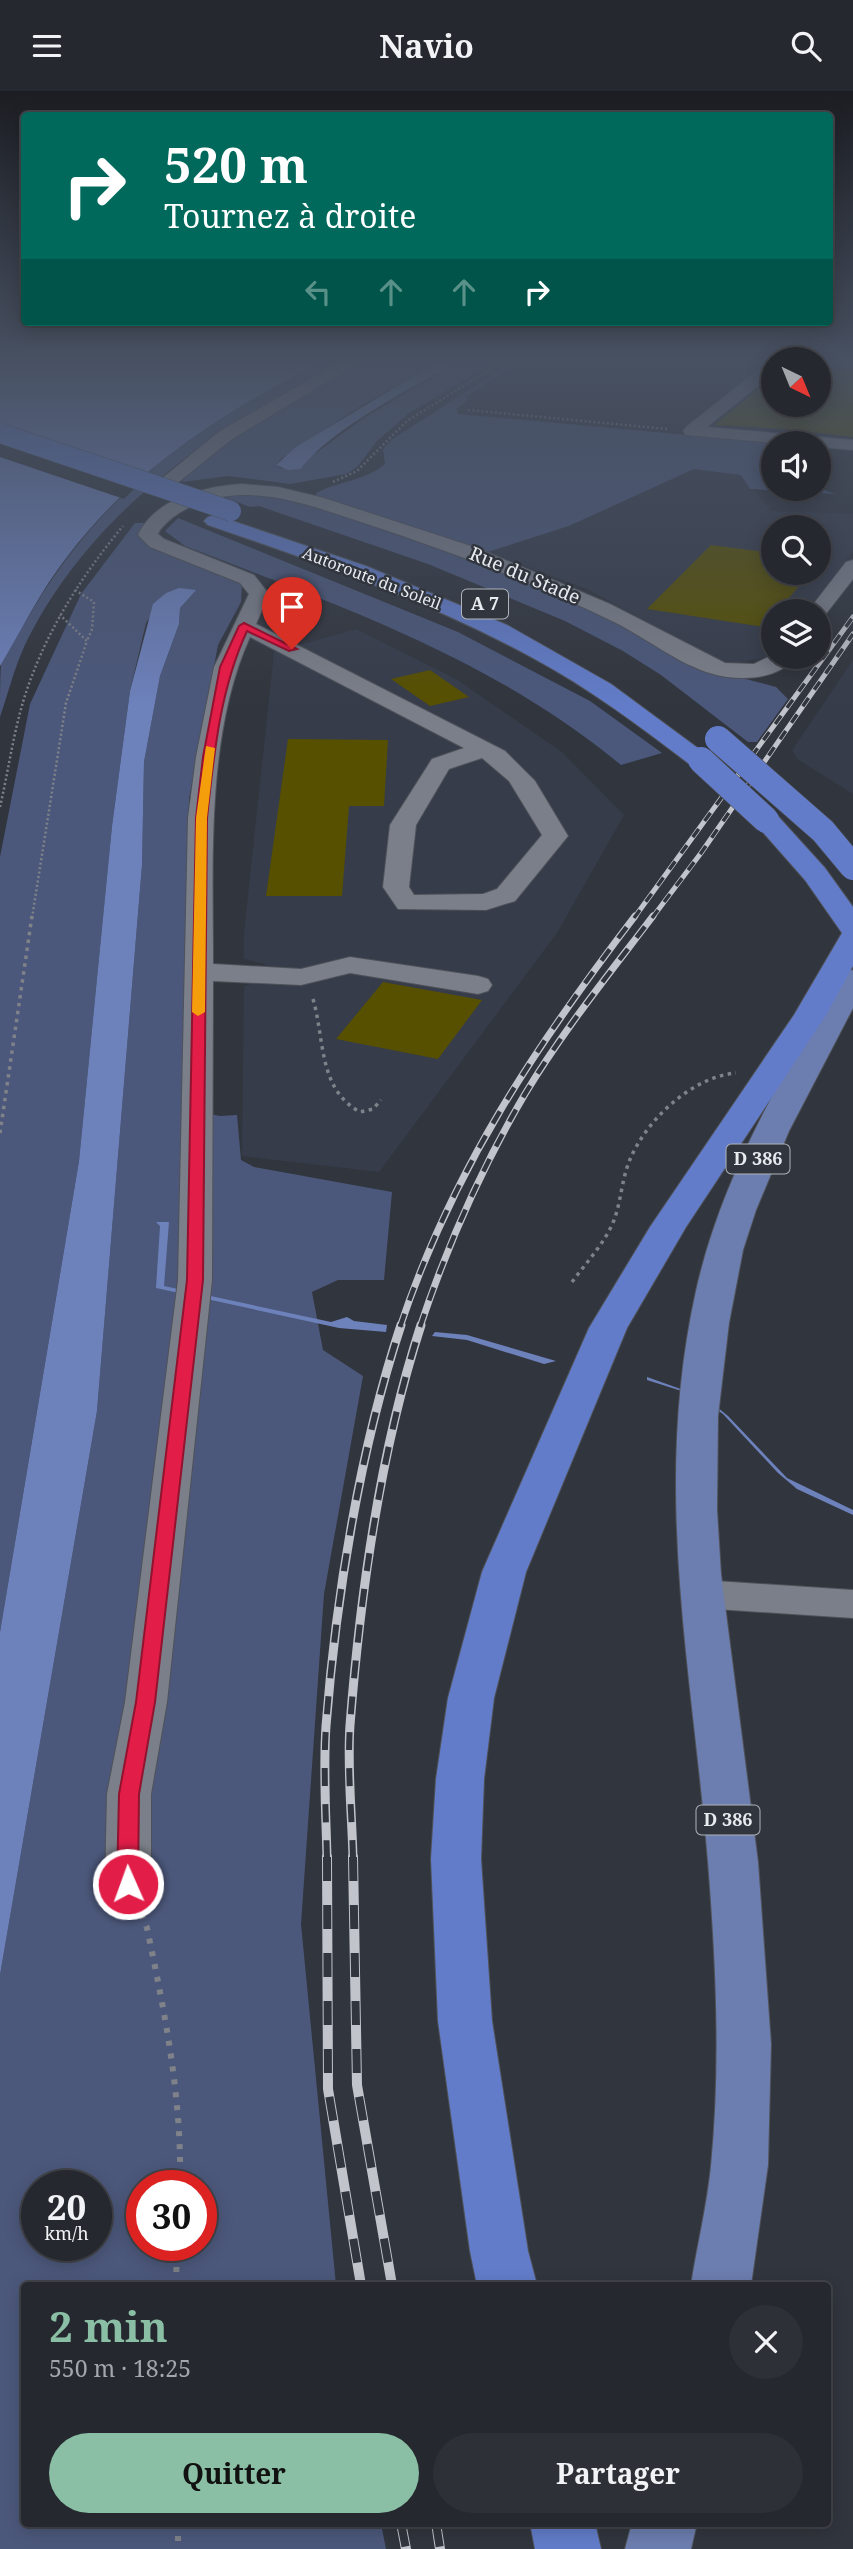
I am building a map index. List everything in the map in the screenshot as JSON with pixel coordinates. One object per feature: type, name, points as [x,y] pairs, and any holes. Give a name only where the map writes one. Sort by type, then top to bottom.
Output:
[{"type":"highway","name":"Autoroute du Soleil","points":[[93,476],[383,564],[481,603],[618,672]]},
{"type":"highway","name":"Autoroute du Soleil","points":[[115,476],[391,583],[500,632],[710,750],[823,831],[853,867]]},
{"type":"highway","name":"Autoroute du Soleil","points":[[695,723],[710,750],[766,820],[815,874],[853,928]]},
{"type":"highway","points":[[507,2282],[465,2021],[456,1859],[460,1779],[471,1698],[504,1572],[589,1368],[636,1277],[810,1015],[853,939]]},
{"type":"highway","points":[[563,2527],[568,2549]]},
{"type":"main road","name":"D 386","points":[[722,2282],[728,2255],[741,2134],[745,2014],[727,1803],[701,1594],[695,1467],[704,1355],[715,1290],[746,1189],[767,1139],[853,979]]},
{"type":"main road","points":[[658,2549],[664,2527]]},
{"type":"street","points":[[163,485],[175,476]]},
{"type":"street","name":"Rue du Stade","points":[[142,521],[211,493],[245,490],[295,496],[400,527],[492,561],[636,624],[717,668],[747,672],[763,669]]},
{"type":"street","points":[[128,1884],[129,1794],[146,1702],[195,1280],[201,818],[208,757],[225,667],[258,601],[257,588],[231,572],[157,543],[148,535],[142,521]]},
{"type":"street","points":[[828,599],[850,572]]},
{"type":"street","points":[[244,626],[498,756],[523,781],[555,836],[506,895],[486,902],[407,903],[396,887],[403,825],[440,764],[484,749]]},
{"type":"street","points":[[199,972],[301,977],[350,965],[478,985]]},
{"type":"street","points":[[701,1594],[853,1604]]},
{"type":"path","points":[[326,483],[346,476]]},
{"type":"path","points":[[0,807],[27,688],[60,615],[92,563],[142,521]]},
{"type":"path","points":[[0,1133],[66,703],[92,629],[94,602],[75,590]]},
{"type":"path","points":[[60,615],[86,641]]},
{"type":"path","points":[[301,977],[315,1002],[323,1059],[343,1101],[360,1112],[373,1109],[381,1100]]},
{"type":"path","points":[[572,1282],[607,1234],[630,1160],[668,1107],[696,1084],[726,1072],[768,1077]]},
{"type":"path","points":[[128,1884],[147,1928],[170,2046],[181,2170]]},
{"type":"path","points":[[176,2282],[177,2261]]},
{"type":"path","points":[[178,2527],[178,2549]]},
{"type":"shaded area","points":[[0,476],[145,476],[93,525],[67,557],[40,596],[0,666]]},
{"type":"shaded area","points":[[145,476],[163,476],[120,515],[83,555],[51,599],[24,647],[0,717],[1,664],[4,657],[61,566],[124,494]]},
{"type":"shaded area","points":[[185,476],[337,476],[290,484],[229,476],[182,482]]},
{"type":"shaded area","points":[[363,476],[679,476],[569,526],[488,552],[317,498],[316,493]]},
{"type":"shaded area","points":[[679,476],[743,476],[771,511],[853,514],[853,551],[831,579],[831,515],[761,515],[761,585],[826,585],[815,599],[761,599],[761,658],[733,664],[722,663],[587,589],[488,552],[569,526]]},
{"type":"shaded area","points":[[741,476],[761,476],[761,490],[750,489]]},
{"type":"shaded area","points":[[242,495],[275,498],[323,509],[465,557],[558,594],[738,677],[776,687],[788,699],[757,742],[748,742],[661,675],[623,651],[565,621],[428,564],[259,506],[250,507],[224,497]]},
{"type":"shaded area","points":[[178,518],[458,632],[590,701],[662,753],[621,765],[572,727],[467,664],[356,613],[185,546],[165,531]]},
{"type":"shaded area","points":[[135,523],[147,523],[142,530],[242,583],[241,602],[218,645],[189,799],[186,1109],[220,1116],[237,1115],[241,1160],[254,1167],[392,1192],[384,1280],[338,1280],[312,1292],[323,1350],[363,1376],[324,1594],[301,1924],[336,2282],[21,2282],[21,2527],[382,2527],[386,2549],[0,2549],[0,1975],[97,1411],[142,865],[144,762],[160,676],[179,624],[180,608],[195,590],[166,593],[146,623],[130,691],[112,826],[79,1161],[0,1632],[0,857],[30,704],[81,594]]},
{"type":"shaded area","points":[[179,588],[196,590],[180,608],[179,624],[160,676],[144,762],[142,865],[97,1411],[0,1975],[0,1632],[79,1161],[112,826],[130,691],[153,604],[166,593]]},
{"type":"shaded area","points":[[356,629],[456,679],[562,752],[624,815],[557,933],[379,1172],[242,1156],[244,986],[265,980],[265,964],[244,959],[244,933],[274,652]]},
{"type":"shaded area","points":[[853,660],[853,794],[797,759],[792,750]]},
{"type":"shaded area","points":[[156,1222],[169,1222],[164,1286],[331,1322],[347,1317],[354,1321],[387,1325],[386,1332],[339,1328],[156,1288],[160,1226]]},
{"type":"shaded area","points":[[435,1332],[467,1335],[556,1361],[544,1364],[467,1340],[432,1336]]},
{"type":"shaded area","points":[[647,1377],[706,1398],[728,1416],[787,1478],[853,1510],[853,1515],[797,1489],[778,1473],[723,1414],[694,1395],[647,1380]]},
{"type":"pier","points":[[55,476],[147,476],[124,499]]},
{"type":"building","points":[[711,545],[761,551],[761,585],[800,585],[788,599],[761,599],[761,627],[647,609]]},
{"type":"building","points":[[430,670],[469,697],[430,706],[391,679]]},
{"type":"building","points":[[288,739],[388,740],[384,806],[349,806],[342,896],[266,896]]},
{"type":"building","points":[[383,982],[482,1000],[438,1059],[336,1039]]},
{"type":"railway","points":[[634,918],[853,617]]},
{"type":"railway","points":[[652,918],[701,853],[853,634]]},
{"type":"railway","points":[[400,1327],[421,1269],[445,1215],[500,1111],[564,1013],[635,916]]},
{"type":"railway","points":[[420,1327],[466,1207],[509,1122],[554,1048],[653,916]]},
{"type":"railway","points":[[327,1858],[325,1742],[343,1575],[373,1422],[401,1325]]},
{"type":"railway","points":[[353,1858],[349,1742],[366,1574],[394,1421],[421,1325]]},
{"type":"railway","points":[[327,1857],[328,2089],[360,2282]]},
{"type":"railway","points":[[353,1857],[357,2085],[391,2282]]},
{"type":"railway","points":[[402,2527],[406,2549]]},
{"type":"railway","points":[[437,2527],[440,2549]]},
{"type":"slow traffic","points":[[198,1012],[201,818],[210,748]]},
{"type":"route","points":[[128,1884],[126,1835],[129,1794],[146,1702],[195,1280],[201,818],[208,757],[225,667],[230,651],[244,626],[292,649]]}]
